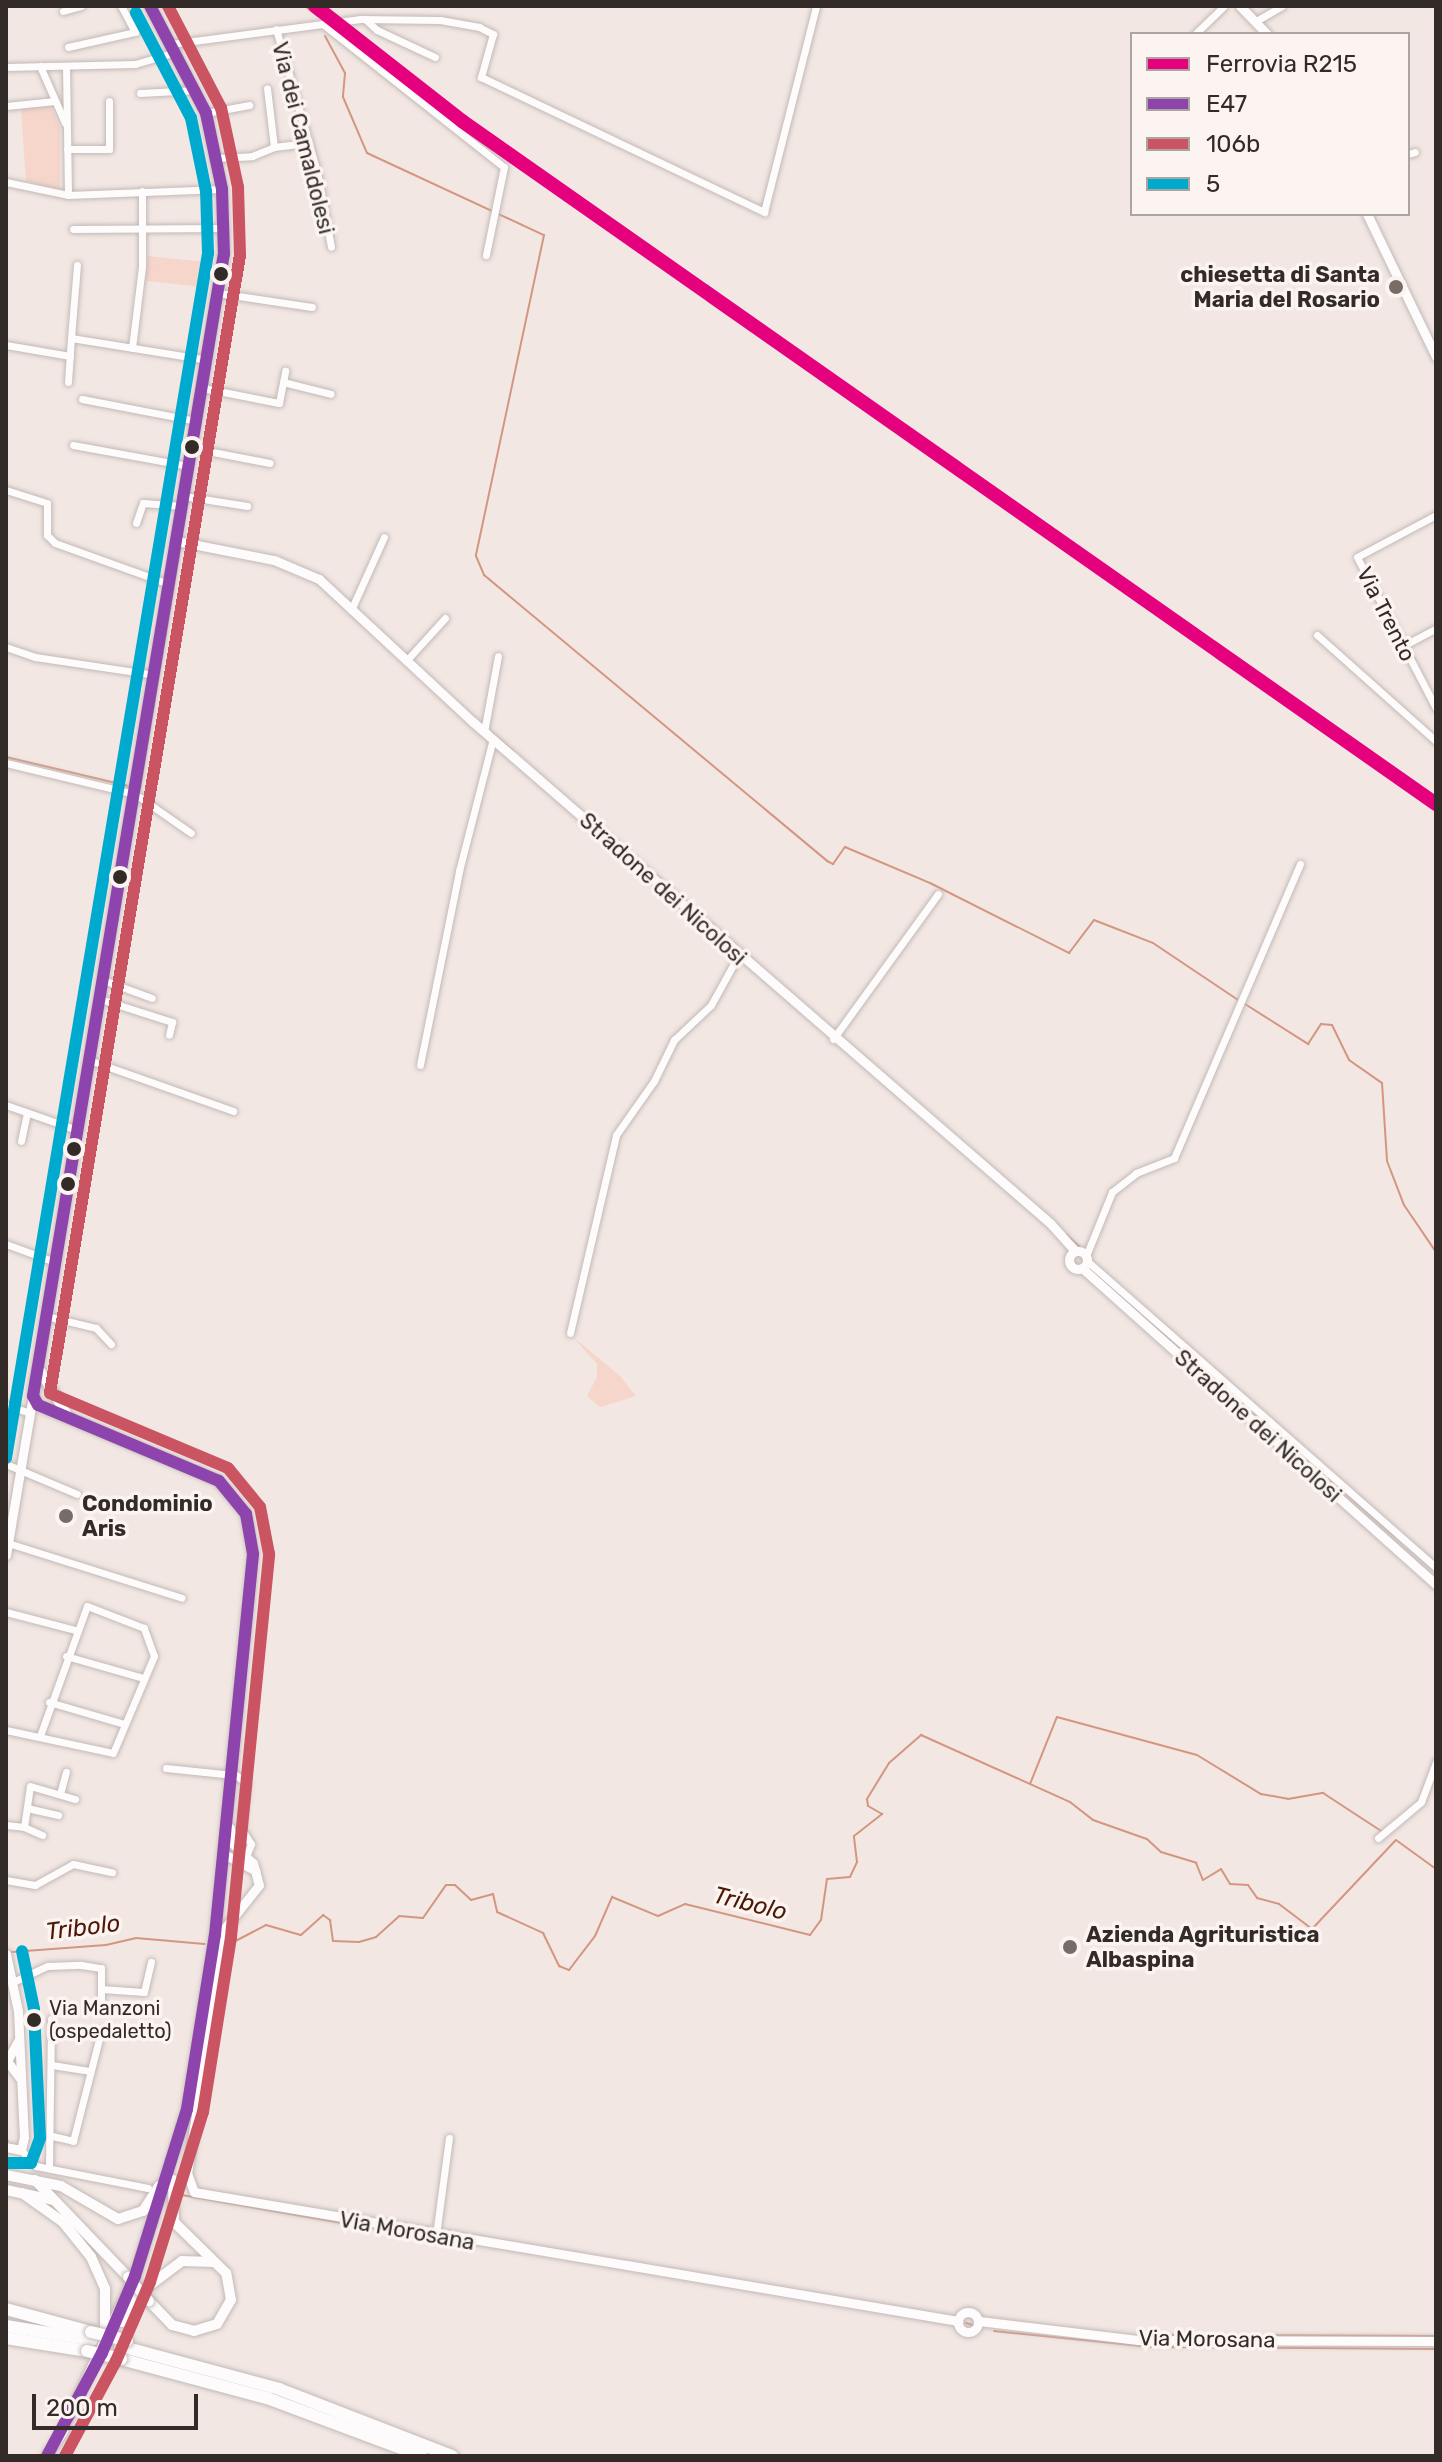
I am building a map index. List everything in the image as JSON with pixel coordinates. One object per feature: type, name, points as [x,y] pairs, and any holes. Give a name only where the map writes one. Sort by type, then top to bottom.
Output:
[{"type":"highway","points":[[6,2309],[93,2348]]},
{"type":"highway","points":[[6,2326],[93,2348],[121,2344],[422,2456]]},
{"type":"highway","points":[[6,2338],[93,2348],[121,2344],[314,2401],[452,2456]]},
{"type":"main road","points":[[33,2179],[60,2203],[177,2327],[194,2331],[213,2326],[231,2300],[229,2281],[219,2265],[183,2236],[170,2213],[214,1946],[253,1551],[245,1512],[227,1488],[206,1473],[44,1406],[34,1394],[208,360],[225,228],[217,158],[206,113],[150,6]]},
{"type":"main road","points":[[38,1367],[67,1413]]},
{"type":"main road","points":[[34,1394],[52,1392]]},
{"type":"main road","points":[[44,1406],[52,1392]]},
{"type":"main road","points":[[207,1987],[212,1917],[230,1779]]},
{"type":"main road","points":[[6,2175],[61,2186],[108,2217],[138,2214],[155,2198],[187,2109]]},
{"type":"main road","points":[[47,2456],[60,2436],[135,2276],[181,2135]]},
{"type":"main road","points":[[6,2190],[60,2203]]},
{"type":"main road","points":[[22,2193],[63,2222],[91,2257],[108,2301],[105,2330]]},
{"type":"main road","points":[[121,2344],[144,2295],[182,2261],[200,2258],[219,2265]]},
{"type":"main road","points":[[60,2436],[93,2348]]},
{"type":"street","points":[[63,11],[81,6]]},
{"type":"street","points":[[68,47],[135,32],[121,6]]},
{"type":"street","name":"Via dei Camaldolesi","points":[[6,67],[135,64],[174,48],[276,29],[365,19],[440,20],[493,34],[481,77],[764,212],[816,6]]},
{"type":"street","points":[[1197,32],[1224,6]]},
{"type":"street","points":[[1240,6],[1252,14],[1266,32]]},
{"type":"street","points":[[1252,14],[1282,6]]},
{"type":"street","points":[[365,19],[377,30],[435,57]]},
{"type":"street","points":[[324,25],[504,167],[486,255]]},
{"type":"street","name":"Via dei Camaldolesi","points":[[276,29],[309,143],[331,247]]},
{"type":"street","points":[[40,66],[66,127]]},
{"type":"street","points":[[66,66],[68,195]]},
{"type":"street","points":[[267,88],[274,147]]},
{"type":"street","points":[[140,93],[196,90]]},
{"type":"street","points":[[6,106],[55,101]]},
{"type":"street","points":[[67,149],[109,149],[109,101]]},
{"type":"street","points":[[206,113],[249,105]]},
{"type":"street","points":[[217,158],[252,156],[274,147],[309,143]]},
{"type":"street","points":[[6,182],[68,195],[222,189]]},
{"type":"street","points":[[132,348],[144,228],[142,191]]},
{"type":"street","points":[[1368,216],[1436,357]]},
{"type":"street","points":[[73,229],[225,228]]},
{"type":"street","points":[[68,382],[77,265]]},
{"type":"street","points":[[218,293],[312,307]]},
{"type":"street","points":[[71,338],[208,360]]},
{"type":"street","points":[[6,345],[70,356]]},
{"type":"street","points":[[203,388],[279,403],[285,371]]},
{"type":"street","points":[[283,382],[331,394]]},
{"type":"street","points":[[82,399],[196,421]]},
{"type":"street","points":[[73,445],[189,466]]},
{"type":"street","points":[[192,448],[270,463]]},
{"type":"street","points":[[6,490],[47,503],[47,535],[55,543],[169,584]]},
{"type":"street","points":[[136,523],[147,501],[247,506]]},
{"type":"street","name":"Via Trento","points":[[1436,515],[1357,557],[1401,647],[1436,708]]},
{"type":"street","points":[[351,610],[384,537]]},
{"type":"street","name":"Stradone dei Nicolosi","points":[[177,541],[307,572],[738,956],[1050,1223],[1085,1262],[1436,1584]]},
{"type":"street","points":[[406,661],[445,618]]},
{"type":"street","points":[[1401,647],[1436,628]]},
{"type":"street","points":[[1317,635],[1436,741]]},
{"type":"street","points":[[6,647],[35,657],[155,675]]},
{"type":"street","points":[[420,1065],[488,736],[498,656]]},
{"type":"street","points":[[6,763],[135,794],[191,833]]},
{"type":"street","points":[[1085,1262],[1112,1192],[1136,1173],[1174,1158],[1300,864]]},
{"type":"street","points":[[833,1039],[938,894]]},
{"type":"street","points":[[570,1333],[616,1135],[654,1081],[674,1040],[711,1005],[738,956]]},
{"type":"street","points":[[103,980],[152,998]]},
{"type":"street","points":[[100,999],[172,1022],[169,1035]]},
{"type":"street","points":[[89,1060],[233,1111]]},
{"type":"street","points":[[6,1105],[77,1130]]},
{"type":"street","points":[[21,1141],[27,1113]]},
{"type":"street","points":[[6,1244],[55,1262]]},
{"type":"street","name":"Stradone dei Nicolosi","points":[[1075,1251],[1069,1263],[1085,1262],[1436,1568]]},
{"type":"street","points":[[46,1316],[96,1328],[111,1344]]},
{"type":"street","points":[[6,1555],[34,1394]]},
{"type":"street","points":[[6,1405],[30,1415]]},
{"type":"street","points":[[30,1415],[44,1406]]},
{"type":"street","points":[[6,1464],[77,1494]]},
{"type":"street","points":[[8,1543],[182,1598]]},
{"type":"street","points":[[6,1730],[110,1754],[154,1656],[149,1635],[137,1623],[87,1606],[75,1630],[40,1736]]},
{"type":"street","points":[[6,1612],[75,1630]]},
{"type":"street","points":[[66,1656],[143,1678]]},
{"type":"street","points":[[49,1702],[124,1724]]},
{"type":"street","points":[[1378,1838],[1421,1802],[1436,1762]]},
{"type":"street","points":[[166,1768],[246,1783],[241,1828],[251,1843],[225,1877],[214,1946]]},
{"type":"street","points":[[60,1794],[66,1772]]},
{"type":"street","points":[[230,1779],[229,1835],[256,1871]]},
{"type":"street","points":[[24,1827],[30,1786],[75,1799]]},
{"type":"street","points":[[27,1808],[58,1815]]},
{"type":"street","points":[[6,1825],[24,1827],[42,1835]]},
{"type":"street","points":[[223,1857],[243,1854]]},
{"type":"street","points":[[223,1857],[256,1871]]},
{"type":"street","points":[[212,1917],[223,1857]]},
{"type":"street","points":[[6,1880],[35,1885],[73,1864],[112,1872]]},
{"type":"street","name":"Via Morosana","points":[[256,1871],[256,1891],[231,1915],[224,1932],[188,2185],[208,2196],[958,2321],[967,2333],[979,2321]]},
{"type":"street","points":[[6,1954],[13,1982],[19,2038],[11,2060],[22,2080],[21,2150],[30,2164],[148,2188]]},
{"type":"street","points":[[101,1989],[144,1992],[151,1962]]},
{"type":"street","points":[[13,1982],[48,1966],[101,1968],[101,2009]]},
{"type":"street","points":[[49,2168],[52,2136],[51,2019]]},
{"type":"street","points":[[52,2136],[73,2141],[101,2031]]},
{"type":"street","points":[[52,2065],[91,2071]]},
{"type":"street","points":[[436,2236],[449,2138]]},
{"type":"street","points":[[6,2147],[21,2150]]},
{"type":"street","name":"Via Morosana","points":[[958,2321],[968,2311],[979,2321],[1138,2340],[1436,2341]]},
{"type":"shaded area","points":[[50,106],[60,127],[60,190],[26,181],[21,109]]},
{"type":"shaded area","points":[[148,256],[201,262],[198,286],[145,281]]},
{"type":"shaded area","points":[[572,1336],[620,1376],[636,1396],[600,1407],[587,1396],[597,1377],[597,1364]]},
{"type":"waterway","points":[[305,6],[318,16]]},
{"type":"waterway","points":[[325,36],[345,73],[343,97],[367,153],[544,235],[476,556],[484,575],[827,861],[833,864],[845,847],[930,883],[1069,953],[1094,920],[1153,943],[1238,1000]]},
{"type":"waterway","points":[[140,789],[181,544]]},
{"type":"waterway","points":[[491,732],[513,751]]},
{"type":"waterway","points":[[6,757],[129,786]]},
{"type":"waterway","points":[[1245,1004],[1308,1044],[1321,1024],[1332,1025],[1349,1060],[1382,1083],[1387,1161],[1404,1205],[1436,1252]]},
{"type":"waterway","points":[[1066,1234],[1080,1247]]},
{"type":"waterway","points":[[1329,1478],[1396,1537]]},
{"type":"waterway","points":[[1030,1784],[1057,1717],[1197,1755],[1261,1794],[1288,1799],[1323,1793],[1381,1831]]},
{"type":"waterway","name":"Tribolo","points":[[226,1946],[266,1925],[301,1935],[323,1915],[330,1920],[333,1941],[359,1942],[376,1937],[399,1916],[423,1918],[446,1885],[455,1885],[471,1900],[493,1894],[497,1912],[543,1933],[559,1966],[569,1970],[595,1936],[612,1897],[658,1916],[685,1904],[810,1935],[821,1920],[827,1879],[850,1877],[857,1862],[854,1836],[882,1814],[868,1806],[867,1799],[889,1763],[921,1735],[1070,1802],[1093,1820],[1147,1839],[1161,1852],[1196,1863],[1203,1880],[1221,1869],[1230,1884],[1248,1885],[1257,1898],[1279,1904],[1312,1929],[1396,1840],[1436,1869]]},
{"type":"waterway","name":"Tribolo","points":[[12,1952],[106,1945],[136,1938],[205,1944]]},
{"type":"waterway","points":[[176,2194],[399,2233]]},
{"type":"waterway","points":[[966,2323],[973,2325]]},
{"type":"waterway","points":[[994,2331],[1152,2347],[1436,2349]]},
{"type":"waterway","points":[[1165,2335],[1436,2336]]},
{"type":"tunnel","points":[[104,2360],[118,2331]]},
{"type":"rail line","name":"R215","points":[[315,6],[462,121],[1436,804]]},
{"type":"transit line","name":"E47","points":[[47,2456],[102,2353],[135,2276],[187,2109],[215,1935],[253,1554],[246,1514],[219,1481],[38,1405],[33,1396],[224,254],[222,189],[206,113],[150,6]]},
{"type":"transit line","name":"106b","points":[[65,2456],[116,2361],[150,2282],[203,2112],[231,1937],[269,1554],[260,1507],[228,1468],[50,1393],[240,255],[238,187],[221,108],[168,6]]},
{"type":"transit line","name":"5","points":[[6,1458],[208,253],[206,191],[191,118],[136,13]]},
{"type":"transit line","name":"5","points":[[6,2163],[31,2163],[40,2138],[34,2009],[22,1951]]},
{"type":"place","name":"chiesetta di Santa Maria del Rosario","points":[[1396,287]]},
{"type":"place","name":"Condominio Aris","points":[[66,1516]]},
{"type":"place","name":"Azienda Agrituristica Albaspina","points":[[1070,1947]]},
{"type":"place","name":"Via Manzoni (ospedaletto)","points":[[34,2020]]}]
